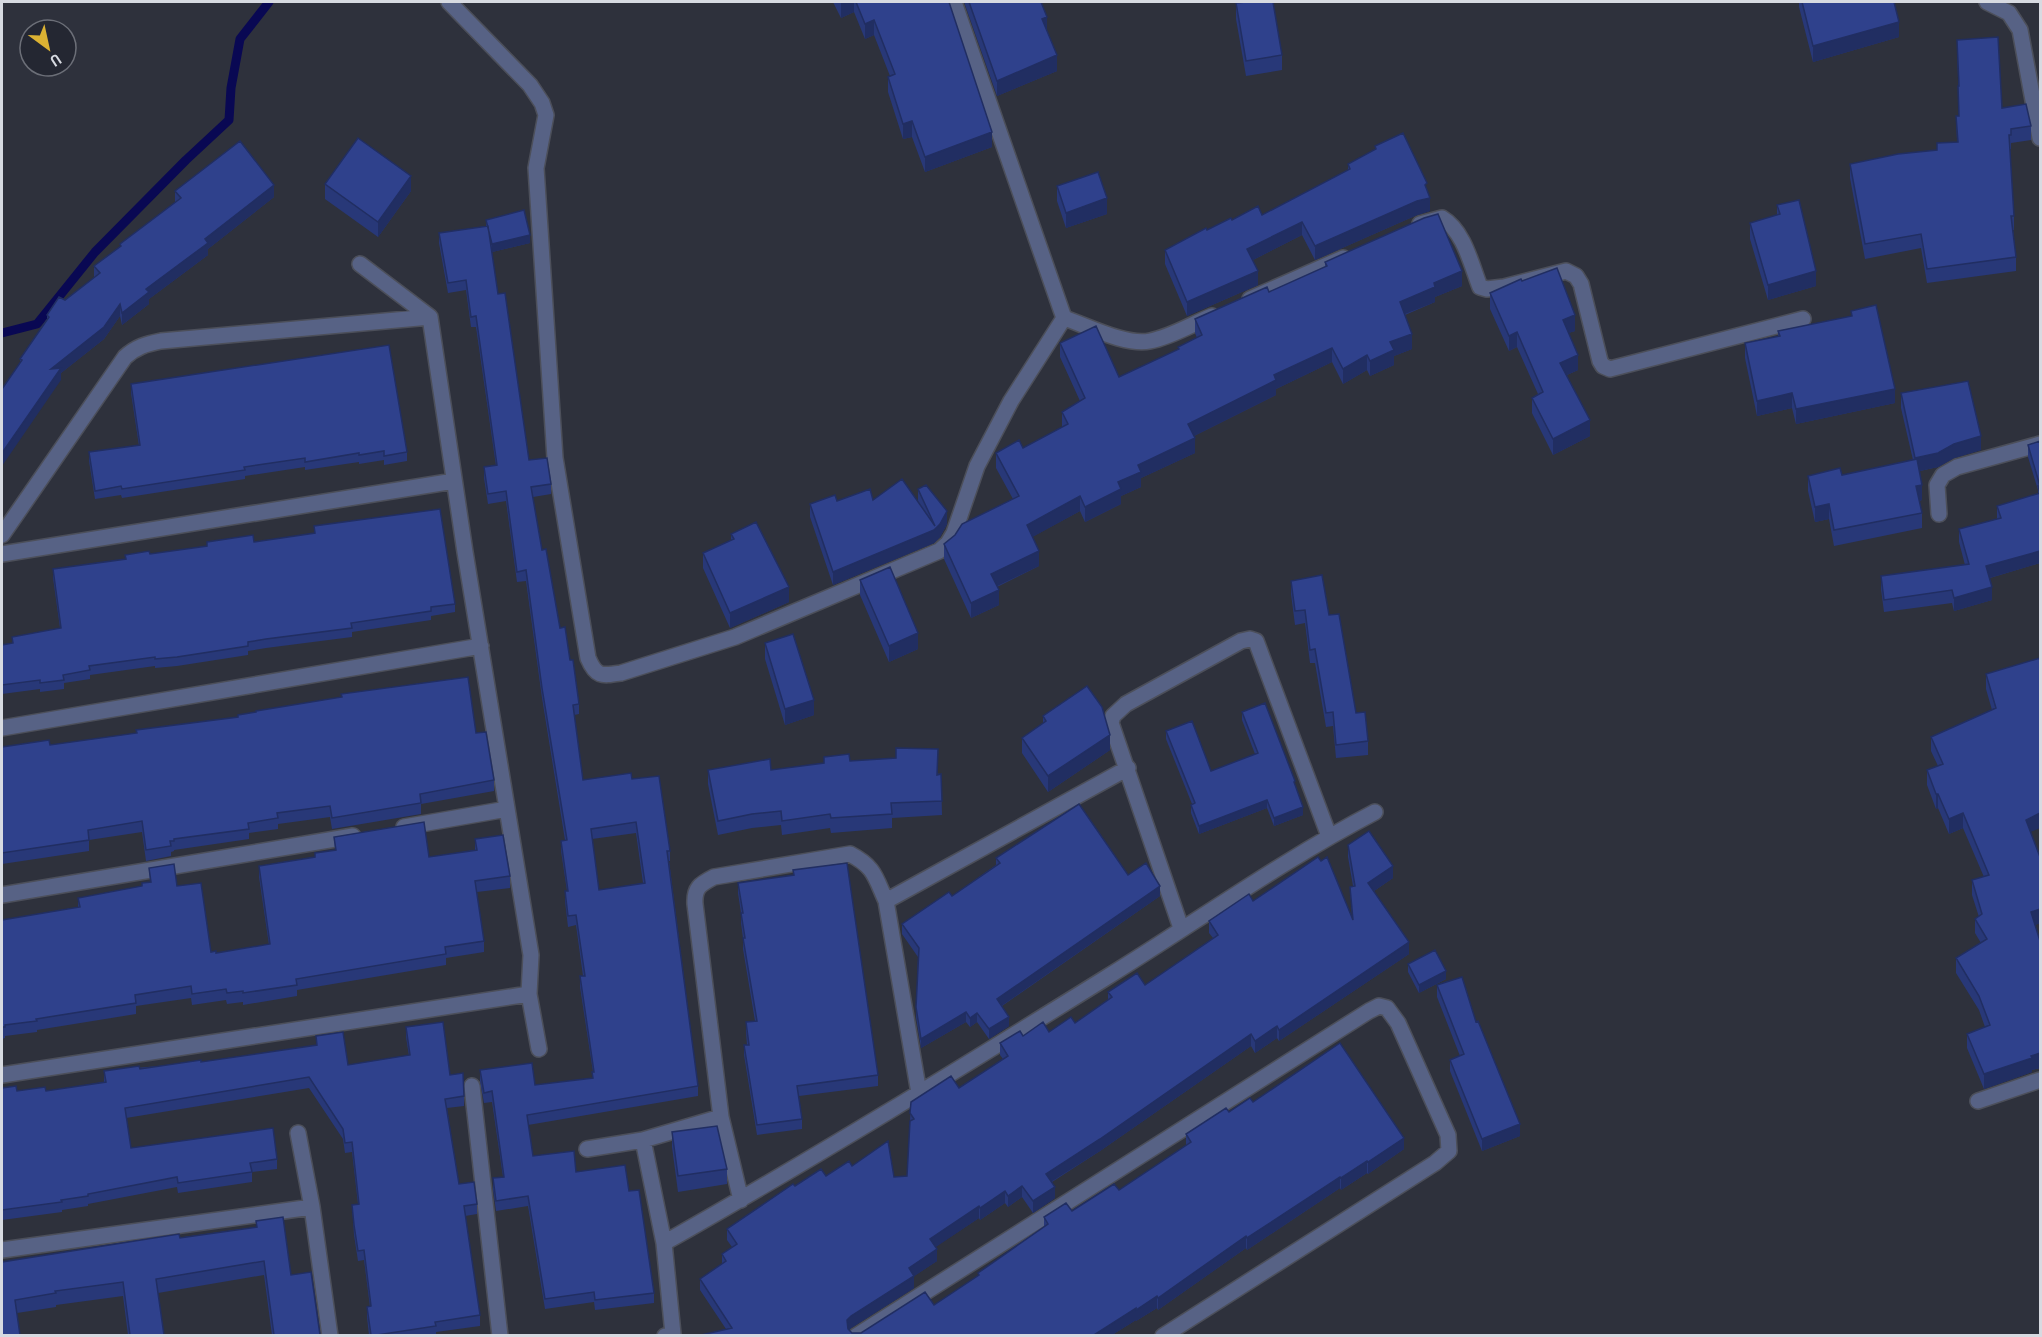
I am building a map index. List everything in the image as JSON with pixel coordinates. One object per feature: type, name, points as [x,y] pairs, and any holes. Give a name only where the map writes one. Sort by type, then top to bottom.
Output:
[{"type":"street","points":[[449,2],[530,85],[542,103],[546,115],[536,168],[555,458],[588,658],[593,670],[603,676],[621,673],[735,637],[939,551],[954,533],[977,466],[1011,401],[1064,318]]},
{"type":"street","points":[[954,2],[1064,318]]},
{"type":"street","points":[[1993,3],[2009,13],[2020,30],[2040,138]]},
{"type":"street","points":[[1410,228],[1442,218],[1449,222],[1459,233],[1480,287],[1487,289],[1566,272],[1576,276],[1581,284],[1600,362],[1610,369],[1803,319]]},
{"type":"street","points":[[1064,318],[1128,340],[1148,341],[1165,336],[1357,252]]},
{"type":"street","points":[[360,264],[430,317],[454,481],[531,955],[532,973],[529,994],[539,1049]]},
{"type":"street","points":[[2,535],[125,357],[135,349],[148,343],[430,317]]},
{"type":"street","points":[[1939,514],[1937,485],[1943,475],[1957,467],[2040,444]]},
{"type":"street","points":[[2,554],[454,481]]},
{"type":"street","points":[[1181,928],[1111,723],[1118,710],[1241,641],[1250,639],[1256,641],[1329,836]]},
{"type":"street","points":[[2,728],[481,646]]},
{"type":"street","points":[[886,901],[1128,768]]},
{"type":"street","points":[[390,829],[507,809]]},
{"type":"street","points":[[664,1243],[741,1200],[918,1093],[1107,977],[1329,836],[1375,812]]},
{"type":"street","points":[[2,895],[366,833]]},
{"type":"street","points":[[741,1200],[721,1117],[695,904],[694,894],[704,882],[714,877],[850,854],[866,863],[873,872],[886,901],[918,1093]]},
{"type":"street","points":[[2,1075],[529,994]]},
{"type":"street","points":[[856,1335],[1370,1011],[1379,1006],[1387,1008],[1398,1023],[1448,1135],[1449,1151],[1435,1163],[1163,1335]]},
{"type":"street","points":[[1978,1101],[2040,1080]]},
{"type":"street","points":[[472,1086],[500,1335]]},
{"type":"street","points":[[587,1149],[643,1140],[721,1117]]},
{"type":"street","points":[[298,1133],[312,1208],[330,1335]]},
{"type":"street","points":[[643,1140],[664,1243],[671,1335]]},
{"type":"street","points":[[2,1250],[312,1208]]},
{"type":"building","points":[[856,2],[949,2],[992,132],[925,157],[912,121],[903,124],[888,77],[895,74],[874,20],[865,24]]},
{"type":"building","points":[[969,2],[1041,2],[1047,17],[1042,19],[1057,55],[997,81]]},
{"type":"building","points":[[1273,2],[1282,55],[1246,61],[1236,3]]},
{"type":"building","points":[[1802,2],[1894,2],[1899,22],[1813,46]]},
{"type":"building","points":[[1998,37],[2002,108],[2026,104],[2031,126],[2011,129],[2011,135],[2009,135],[2014,216],[2011,216],[2016,257],[1927,269],[1921,234],[1865,244],[1850,164],[1898,154],[1937,150],[1937,143],[1958,142],[1957,40]]},
{"type":"building","points":[[1403,133],[1427,183],[1425,185],[1430,198],[1417,201],[1315,246],[1302,222],[1247,249],[1258,271],[1187,302],[1165,250],[1206,228],[1207,230],[1231,218],[1232,220],[1258,206],[1262,215],[1350,169],[1348,164],[1376,149],[1375,146]]},
{"type":"building","points":[[358,138],[411,176],[378,222],[325,184]]},
{"type":"building","points":[[240,141],[274,185],[205,239],[208,243],[146,289],[149,292],[122,313],[120,304],[104,327],[51,369],[61,368],[2,453],[2,389],[49,317],[47,315],[59,297],[65,300],[100,273],[94,266],[181,198],[175,191]]},
{"type":"building","points":[[1098,172],[1107,198],[1066,213],[1057,186]]},
{"type":"building","points":[[1799,200],[1816,271],[1768,285],[1750,223],[1780,214],[1777,205]]},
{"type":"building","points":[[524,210],[530,235],[492,244],[486,220]]},
{"type":"building","points":[[1438,214],[1462,271],[1434,283],[1435,287],[1400,302],[1412,334],[1390,342],[1394,350],[1370,361],[1367,355],[1343,369],[1332,348],[1274,375],[1276,380],[1188,424],[1195,438],[1138,465],[1141,472],[1118,482],[1121,489],[1085,507],[1080,496],[1027,525],[1039,551],[991,574],[999,590],[971,603],[944,544],[955,535],[962,524],[1019,496],[996,453],[1019,440],[1023,448],[1068,424],[1062,412],[1085,398],[1060,343],[1096,326],[1119,377],[1179,349],[1178,347],[1202,335],[1195,319],[1267,287],[1269,292],[1327,266],[1325,262]]},
{"type":"building","points":[[488,226],[498,294],[505,293],[529,460],[547,458],[551,484],[531,487],[542,550],[546,549],[560,628],[565,627],[570,660],[573,660],[579,704],[573,705],[583,780],[631,773],[632,779],[659,776],[698,1086],[527,1115],[533,1156],[574,1151],[576,1172],[625,1165],[629,1191],[639,1190],[654,1293],[595,1300],[594,1292],[545,1299],[528,1196],[496,1201],[493,1178],[504,1177],[492,1091],[484,1093],[480,1070],[532,1063],[535,1085],[593,1078],[592,1072],[594,1072],[580,976],[585,976],[576,915],[568,916],[565,891],[568,891],[561,841],[567,840],[542,688],[526,570],[517,572],[506,491],[488,494],[484,467],[497,465],[476,316],[471,317],[466,280],[448,283],[439,233]],"holes":[[[636,822],[645,883],[599,890],[591,829]]]},
{"type":"building","points":[[1557,268],[1575,315],[1563,320],[1578,355],[1560,363],[1590,420],[1553,439],[1532,398],[1543,392],[1517,332],[1509,336],[1490,293],[1521,279],[1522,281]]},
{"type":"building","points":[[1876,305],[1895,389],[1796,409],[1792,393],[1757,401],[1745,343],[1780,336],[1778,331],[1852,316],[1851,311]]},
{"type":"building","points":[[389,345],[407,452],[384,456],[384,451],[359,455],[359,453],[305,462],[305,458],[244,467],[245,470],[95,491],[89,452],[140,445],[131,384]]},
{"type":"building","points":[[1968,381],[1981,436],[1954,444],[1938,453],[1915,458],[1901,393]]},
{"type":"building","points":[[2040,441],[2040,486],[2028,445]]},
{"type":"building","points":[[1917,459],[1922,485],[1916,486],[1922,513],[1834,530],[1829,504],[1815,507],[1808,476],[1840,468],[1842,475]]},
{"type":"building","points":[[902,479],[935,526],[918,489],[926,485],[947,511],[940,524],[934,530],[833,572],[810,504],[835,495],[837,501],[870,489],[873,500]]},
{"type":"building","points":[[2040,493],[2040,551],[1986,566],[1992,587],[1954,598],[1952,590],[1884,600],[1881,576],[1969,564],[1959,529],[2001,518],[1997,506]]},
{"type":"building","points":[[440,509],[455,604],[431,607],[431,611],[351,623],[352,628],[248,642],[248,646],[177,657],[155,659],[155,657],[89,666],[90,670],[63,675],[64,680],[40,683],[40,680],[2,685],[2,645],[13,643],[12,637],[61,628],[53,569],[126,559],[125,555],[149,551],[150,554],[207,546],[207,542],[253,535],[254,542],[315,533],[314,526]]},
{"type":"building","points":[[756,522],[789,587],[730,613],[703,553],[734,539],[731,534]]},
{"type":"building","points":[[890,567],[918,633],[889,646],[860,580]]},
{"type":"building","points":[[1322,575],[1329,615],[1339,614],[1356,713],[1365,712],[1368,741],[1336,745],[1333,712],[1326,713],[1315,649],[1310,650],[1305,610],[1295,611],[1291,581]]},
{"type":"building","points":[[793,634],[814,700],[785,709],[765,643]]},
{"type":"building","points":[[2040,658],[2040,813],[2026,820],[2040,857],[2040,909],[2031,912],[2040,941],[2040,1053],[2031,1056],[2032,1058],[1984,1074],[1967,1034],[1990,1025],[1979,996],[1956,958],[1987,939],[1975,919],[1982,914],[1972,880],[1989,875],[1963,813],[1949,819],[1936,794],[1927,770],[1943,764],[1931,737],[1996,708],[1986,674]]},
{"type":"building","points":[[468,677],[476,733],[486,732],[494,780],[420,794],[421,803],[332,818],[330,806],[277,813],[278,818],[248,823],[249,829],[174,839],[170,841],[171,846],[146,850],[142,821],[88,830],[89,840],[2,853],[2,747],[49,740],[50,745],[137,733],[136,730],[238,717],[238,715],[256,711],[342,697],[341,694]]},
{"type":"building","points":[[1087,686],[1102,707],[1110,735],[1048,776],[1022,738],[1046,721],[1043,716]]},
{"type":"building","points":[[1265,703],[1303,807],[1274,818],[1267,800],[1199,826],[1191,805],[1195,803],[1166,731],[1192,721],[1211,771],[1258,753],[1242,712]]},
{"type":"building","points":[[896,748],[938,749],[937,775],[941,774],[942,801],[891,803],[892,814],[831,818],[830,814],[782,821],[781,811],[718,821],[708,770],[770,759],[771,770],[824,763],[824,757],[849,754],[850,761],[896,758]]},
{"type":"building","points":[[1079,804],[1128,875],[1146,863],[1160,886],[997,999],[1009,1017],[989,1029],[977,1013],[970,1018],[966,1012],[921,1039],[916,1007],[919,948],[902,924],[949,892],[952,896],[1000,863],[996,858]]},
{"type":"building","points":[[424,822],[429,857],[477,850],[475,839],[503,835],[510,876],[475,881],[484,941],[445,947],[446,954],[296,979],[297,985],[243,993],[243,991],[227,993],[226,989],[192,994],[191,986],[135,995],[136,1003],[36,1019],[37,1021],[2,1027],[2,920],[80,907],[78,898],[142,886],[142,883],[151,882],[149,868],[174,864],[177,886],[201,883],[211,952],[270,944],[259,866],[315,857],[315,853],[336,850],[334,837]]},
{"type":"building","points":[[1369,831],[1393,866],[1368,883],[1409,942],[1279,1030],[1277,1026],[1255,1041],[1251,1034],[1046,1174],[1055,1187],[1033,1201],[1022,1186],[1008,1196],[1005,1191],[930,1239],[937,1249],[909,1268],[914,1276],[851,1316],[847,1320],[848,1329],[852,1333],[861,1333],[925,1292],[934,1305],[1048,1224],[1044,1217],[1066,1203],[1072,1211],[1114,1184],[1119,1190],[1191,1142],[1186,1134],[1226,1108],[1229,1112],[1250,1098],[1253,1102],[1340,1043],[1404,1138],[1247,1238],[1246,1236],[1158,1298],[1157,1296],[1136,1310],[1136,1308],[1094,1335],[701,1335],[732,1328],[700,1279],[726,1261],[722,1254],[737,1244],[727,1229],[793,1184],[795,1186],[821,1169],[826,1176],[849,1161],[852,1166],[888,1141],[894,1177],[907,1176],[910,1121],[914,1119],[910,1113],[911,1102],[951,1076],[959,1088],[1008,1056],[1000,1043],[1020,1031],[1023,1036],[1043,1022],[1049,1032],[1071,1017],[1075,1023],[1112,997],[1108,992],[1137,973],[1145,985],[1218,935],[1209,921],[1249,894],[1253,901],[1318,857],[1321,861],[1327,857],[1353,920],[1350,887],[1355,886],[1348,845]]},
{"type":"building","points":[[847,863],[878,1075],[797,1086],[802,1119],[757,1125],[744,1045],[749,1045],[746,1022],[757,1021],[743,938],[745,938],[741,913],[743,913],[738,883],[794,875],[793,870]]},
{"type":"building","points":[[1435,950],[1446,971],[1419,985],[1408,964]]},
{"type":"building","points":[[1462,977],[1476,1022],[1478,1021],[1520,1124],[1482,1139],[1450,1060],[1464,1054],[1437,985]]},
{"type":"building","points":[[443,1022],[450,1075],[463,1073],[464,1096],[445,1099],[459,1184],[474,1182],[477,1204],[464,1206],[480,1315],[435,1322],[436,1326],[371,1335],[367,1307],[371,1306],[364,1250],[358,1251],[352,1205],[359,1204],[352,1142],[345,1143],[343,1129],[309,1077],[125,1108],[131,1148],[273,1128],[277,1159],[250,1163],[252,1172],[178,1183],[177,1177],[88,1194],[88,1196],[61,1200],[62,1202],[2,1210],[2,1088],[16,1086],[17,1091],[45,1087],[46,1091],[106,1082],[104,1071],[139,1066],[140,1069],[201,1060],[201,1062],[317,1045],[316,1036],[343,1032],[348,1065],[410,1055],[406,1027]]},
{"type":"building","points":[[717,1126],[727,1169],[678,1176],[672,1132]]},
{"type":"building","points":[[283,1217],[291,1275],[311,1272],[320,1335],[274,1335],[264,1261],[156,1279],[164,1335],[130,1335],[123,1282],[55,1291],[56,1293],[15,1300],[20,1335],[2,1335],[2,1262],[179,1234],[180,1238],[257,1227],[256,1221]]},
{"type":"waterway","points":[[2,333],[37,324],[95,252],[229,120],[231,88],[240,39],[269,2]]}]
